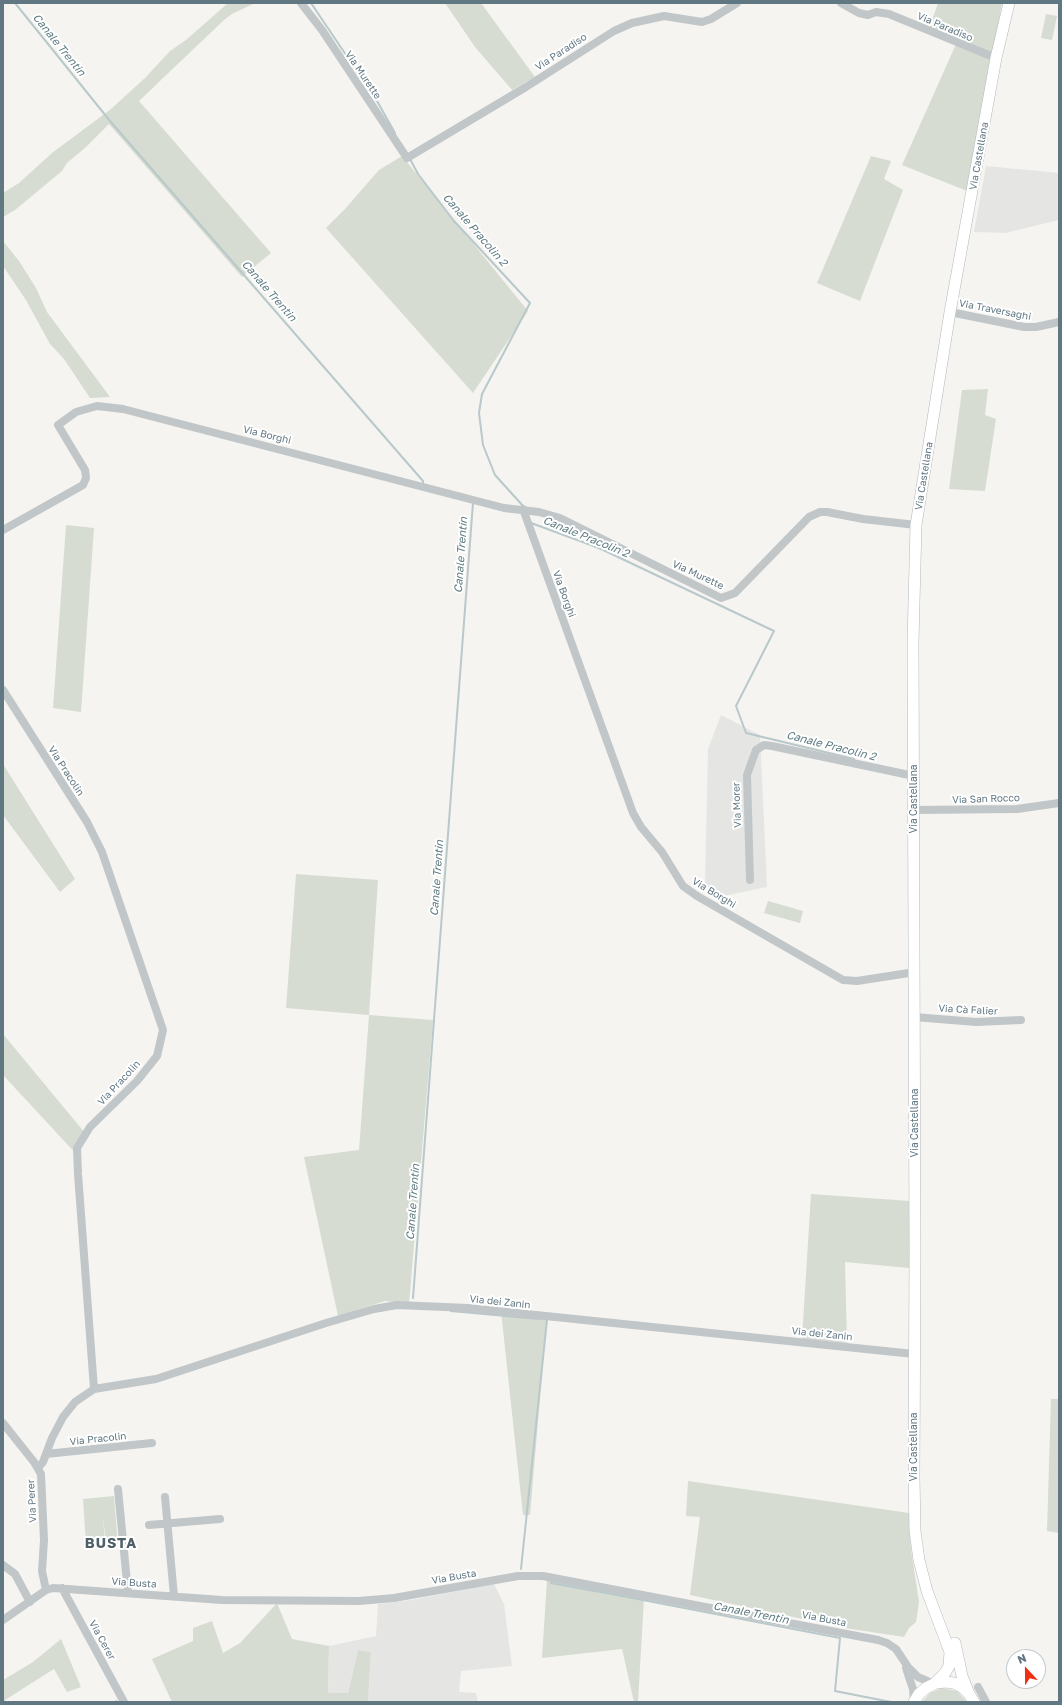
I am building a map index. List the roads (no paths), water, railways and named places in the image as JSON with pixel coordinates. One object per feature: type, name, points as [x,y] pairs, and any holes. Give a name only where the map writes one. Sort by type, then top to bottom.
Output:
[{"type":"main road","name":"Via Castellana","points":[[914,1702],[921,1692],[934,1683],[947,1669],[951,1655],[948,1642],[931,1601],[919,1560],[915,1531],[913,642],[916,525],[950,312],[996,58],[1009,3]]},
{"type":"main road","name":"Via Castellana","points":[[931,1601],[955,1644],[961,1671],[974,1694]]},
{"type":"main road","points":[[934,1683],[954,1683],[974,1694]]},
{"type":"street","name":"Via Murette","points":[[302,3],[407,158]]},
{"type":"street","name":"Via Paradiso","points":[[407,158],[526,87],[614,31],[632,23],[664,16],[702,22],[711,19],[737,3]]},
{"type":"street","name":"Via Paradiso","points":[[841,3],[859,13],[868,14],[876,12],[889,14],[996,58]]},
{"type":"street","name":"Via Traversaghi","points":[[950,312],[1024,327],[1036,327],[1059,322]]},
{"type":"street","name":"Via Borghi","points":[[3,530],[83,485],[86,478],[85,470],[58,425],[76,412],[97,406],[123,409],[504,508],[523,510],[633,813],[641,827],[662,852],[683,886],[843,980],[857,981],[914,972]]},
{"type":"street","name":"Via Murette","points":[[523,510],[539,512],[560,518],[721,598],[735,593],[809,517],[820,512],[916,525]]},
{"type":"street","name":"Via Pracolin","points":[[3,690],[87,822],[102,852],[163,1030],[157,1056],[137,1081],[90,1127],[77,1148],[94,1389],[75,1402],[63,1417],[52,1438],[43,1462],[38,1468]]},
{"type":"street","name":"Via Morer","points":[[750,880],[747,775],[756,750],[764,746],[772,746],[914,776]]},
{"type":"street","name":"Via San Rocco","points":[[914,810],[1017,809],[1059,803]]},
{"type":"street","name":"Via Cà Falier","points":[[914,1017],[976,1022],[1021,1020]]},
{"type":"street","name":"Via dei Zanin","points":[[94,1389],[156,1379],[326,1323],[374,1309],[396,1305],[468,1308],[914,1354]]},
{"type":"street","name":"Via Perer","points":[[3,1422],[41,1474],[44,1540],[42,1571],[46,1590]]},
{"type":"street","name":"Via Pracolin","points":[[46,1454],[152,1443]]},
{"type":"street","points":[[118,1490],[128,1593]]},
{"type":"street","points":[[165,1497],[174,1596]]},
{"type":"street","points":[[149,1525],[220,1519]]},
{"type":"street","points":[[3,1565],[15,1574],[30,1602]]},
{"type":"street","name":"Via Busta","points":[[3,1620],[46,1590],[53,1588],[229,1600],[359,1601],[394,1598],[518,1576],[543,1576],[882,1641],[892,1646],[903,1661],[920,1679],[934,1683]]},
{"type":"street","name":"Via Cerer","points":[[62,1588],[124,1702]]},
{"type":"street","name":"Via Busta","points":[[903,1661],[913,1689],[914,1702]]},
{"type":"street","points":[[974,1694],[986,1702]]},
{"type":"waterway","name":"Canale Trentin","points":[[15,3],[110,121],[423,481],[423,485]]},
{"type":"waterway","name":"Canale Pracolin 2","points":[[311,3],[377,101],[395,133]]},
{"type":"waterway","name":"Canale Pracolin 2","points":[[410,159],[418,174],[454,221],[530,303],[482,394],[479,413],[483,445],[495,475],[524,507]]},
{"type":"waterway","name":"Canale Trentin","points":[[413,1298],[473,503]]},
{"type":"waterway","name":"Canale Pracolin 2","points":[[531,523],[599,548],[774,631],[736,706],[746,733],[854,759]]},
{"type":"waterway","name":"Canale Trentin","points":[[451,1311],[539,1319]]},
{"type":"waterway","name":"Canale Trentin","points":[[521,1569],[547,1320]]},
{"type":"waterway","name":"Canale Trentin","points":[[551,1583],[840,1638],[835,1691],[891,1702]]},
{"type":"district","name":"BUSTA","points":[[111,1544]]}]
